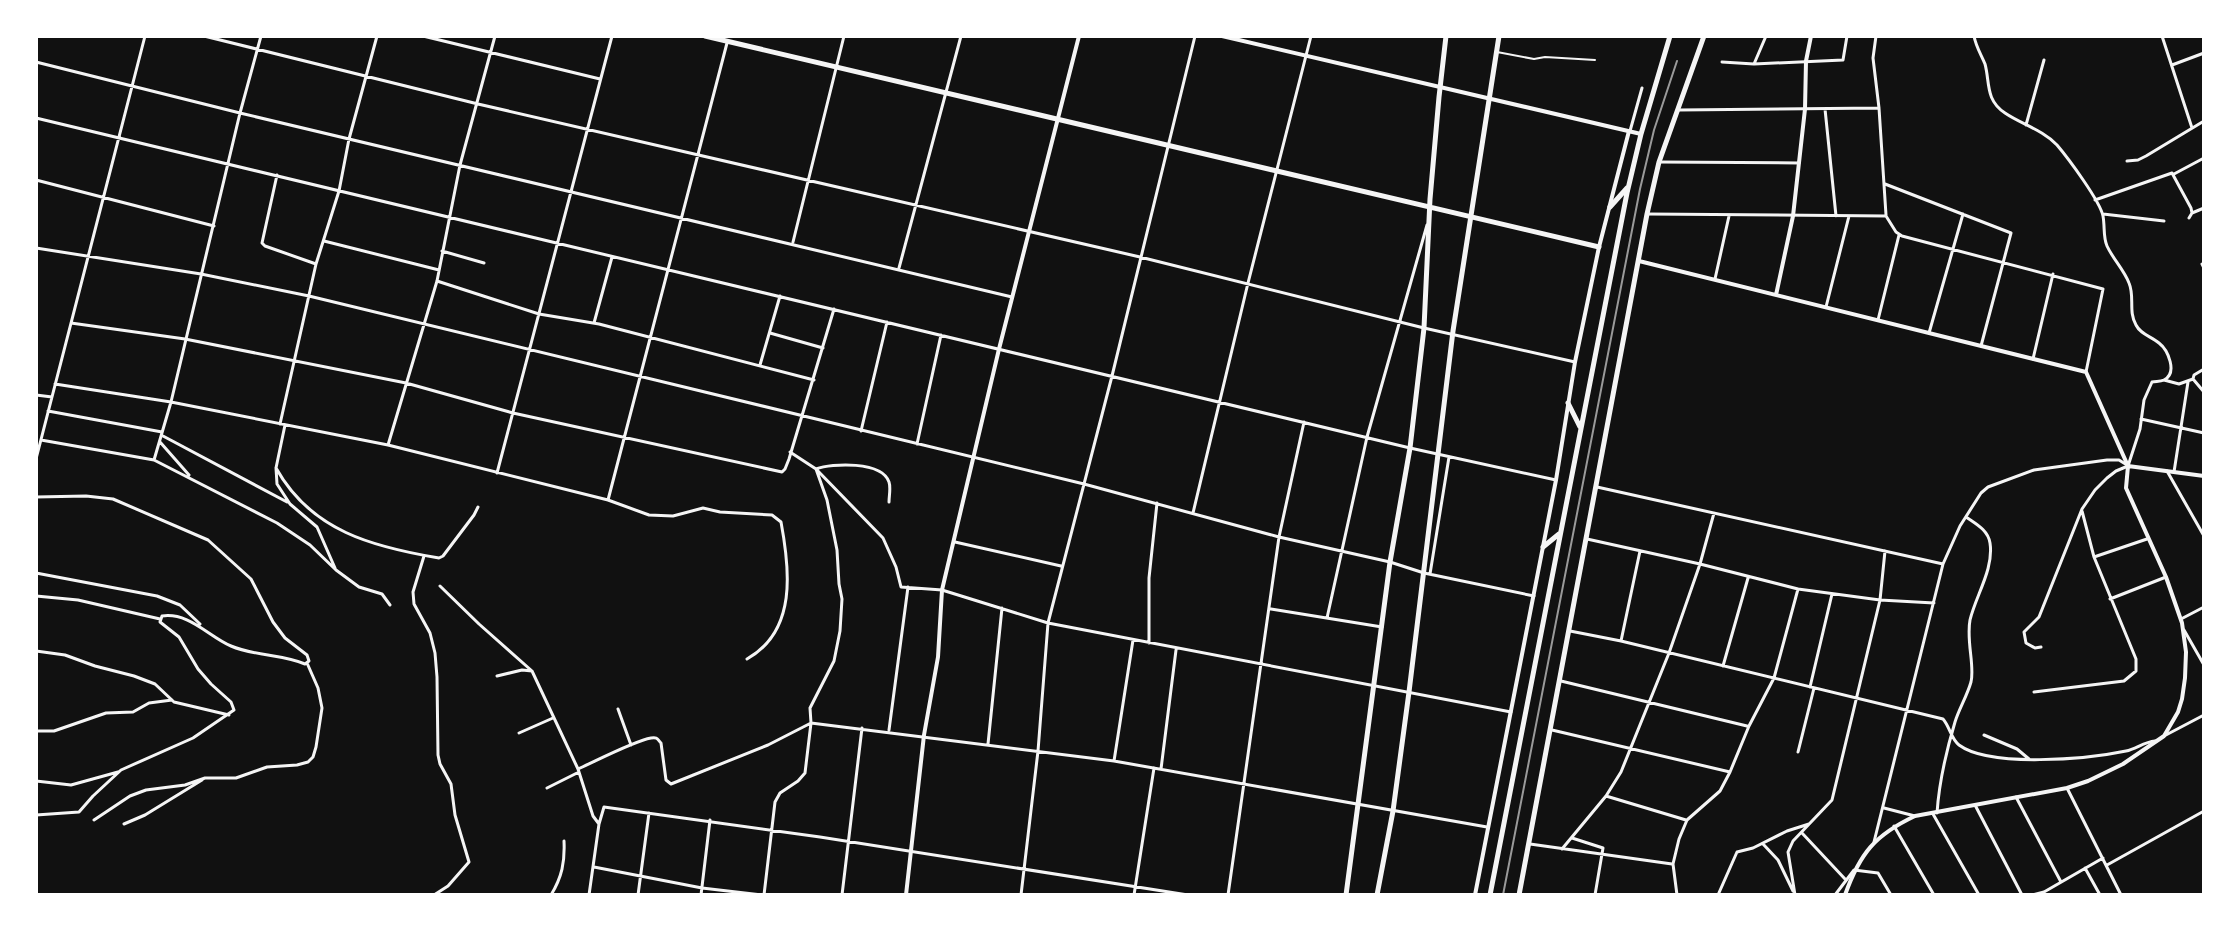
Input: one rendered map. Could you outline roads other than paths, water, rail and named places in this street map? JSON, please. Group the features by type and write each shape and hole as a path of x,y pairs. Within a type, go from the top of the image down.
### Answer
{"main road":[{"path":"705,36 1599,247"},
{"path":"1346,895 1390,562 1410,448 1424,328 1429,218 1446,36"},
{"path":"1377,895 1393,811 1427,573 1453,335 1499,36"},
{"path":"1490,895 1628,187 1670,36"},
{"path":"1519,895 1647,214 1659,162 1704,36"},
{"path":"1610,207 1628,187"},
{"path":"1568,403 1580,427"},
{"path":"1543,547 1559,533"}],"street":[{"path":"36,459 145,36"},
{"path":"204,36 478,104 809,179 1575,362"},
{"path":"154,460 261,36"},
{"path":"290,504 277,484 282,424 316,264 339,191 349,139 377,36"},
{"path":"423,36 600,79"},
{"path":"388,445 437,281 460,165 495,36"},
{"path":"497,473 612,36"},
{"path":"792,244 844,36"},
{"path":"899,269 961,36"},
{"path":"906,895 924,735 938,657 942,590 999,349 1079,36"},
{"path":"1021,895 1038,751 1048,623 1195,36"},
{"path":"1222,36 1641,134"},
{"path":"1193,513 1311,36"},
{"path":"1754,64 1766,36"},
{"path":"1775,295 1793,216 1805,109 1806,61 1811,36"},
{"path":"1722,62 1754,64 1843,60 1847,36"},
{"path":"1876,36 1873,58 1886,216 1899,235 2103,289 2086,372 2128,466"},
{"path":"1974,36 1977,51 1984,62 1988,89 2001,111 2048,137 2056,145 2084,181 2103,214 2107,246 2132,293 2133,319 2141,333 2165,349 2170,360 2170,374 2164,380"},
{"path":"2162,36 2192,128"},
{"path":"608,500 727,41"},
{"path":"2172,65 2204,53"},
{"path":"2026,125 2044,60"},
{"path":"36,62 1012,297"},
{"path":"1475,895 1556,480 1575,362 1599,247 1642,88"},
{"path":"1678,110 1879,108"},
{"path":"1825,109 1836,216"},
{"path":"36,118 1410,448 1556,480"},
{"path":"2127,161 2138,160 2204,121"},
{"path":"2095,200 2174,174 2204,158"},
{"path":"1659,162 1799,163"},
{"path":"2174,174 2191,216 2204,208"},
{"path":"277,175 262,243 316,264"},
{"path":"36,180 214,226"},
{"path":"1885,184 2011,233 1981,346"},
{"path":"1647,214 1886,216"},
{"path":"1929,333 1963,214"},
{"path":"2103,214 2164,221"},
{"path":"1715,280 1729,216"},
{"path":"1826,307 1849,216"},
{"path":"1327,618 1367,437 1429,218"},
{"path":"1878,320 1899,235"},
{"path":"324,241 439,270"},
{"path":"36,248 201,274 309,296 1084,484 1279,537 1534,596"},
{"path":"442,251 484,263"},
{"path":"594,323 612,257"},
{"path":"1639,261 2086,372"},
{"path":"2033,359 2053,274"},
{"path":"437,281 539,314 651,336 814,380"},
{"path":"760,365 780,296"},
{"path":"71,323 185,339 406,383 513,413 782,472 814,380 834,309"},
{"path":"861,431 887,322"},
{"path":"770,333 823,348"},
{"path":"917,444 941,335"},
{"path":"2164,736 2182,699 2184,630 2166,577 2126,488 2128,466 2144,400 2152,382 2188,382 2204,369"},
{"path":"2193,379 2204,392"},
{"path":"2174,472 2188,382"},
{"path":"55,384 171,402 388,445 608,500 649,515 673,516 703,508 772,515 781,522 784,534 787,585 784,612 778,631 747,659"},
{"path":"36,395 52,397"},
{"path":"48,411 162,434 290,504 317,527 336,570"},
{"path":"2141,419 2204,433"},
{"path":"1228,895 1279,537 1304,422"},
{"path":"41,440 154,460 277,523 310,545 359,587 382,594 390,605"},
{"path":"160,442 191,478"},
{"path":"790,452 816,469 883,538 901,587 942,590 1048,623 1511,712"},
{"path":"1427,573 1449,457"},
{"path":"1874,842 1943,564 1965,517 1981,493 1988,487 2034,470 2107,460 2119,460 2128,466 2204,476"},
{"path":"816,469 827,465 846,465 878,472 890,484 889,502"},
{"path":"2041,647 2035,648 2026,643 2024,632 2039,617 2082,509 2107,478 2128,466"},
{"path":"276,468 289,489 307,508 354,538 424,556 443,556 478,507"},
{"path":"594,867 702,888 763,895 777,797 805,773 810,708 834,661 840,631 842,599 833,525 816,469"},
{"path":"2167,471 2204,536"},
{"path":"1597,487 1943,564"},
{"path":"36,497 113,499 208,540 251,579 273,622 285,638 307,655 322,708 313,757 303,764 267,767 236,778 205,778 185,785 146,790 130,796 94,820"},
{"path":"1149,643 1149,578 1157,503"},
{"path":"2034,692 2124,681 2133,674 2137,665 2094,557 2082,509"},
{"path":"1562,849 1606,796 1621,772 1669,653 1714,513"},
{"path":"1965,517 1985,531 1991,547 1988,568 1970,620 1968,644 1972,679 1952,734 1935,814 1979,895"},
{"path":"2094,557 2148,538"},
{"path":"1587,539 1798,589 1880,600 1934,603"},
{"path":"955,542 1062,567"},
{"path":"1621,641 1640,551"},
{"path":"1795,895 1788,852 1793,841 1832,800 1880,600 1885,551"},
{"path":"424,556 413,592 414,604 430,633 435,653 438,755 451,784 455,815 469,862 448,886 434,895"},
{"path":"36,573 157,596 180,605 203,627 233,647 307,663"},
{"path":"2110,599 2166,577"},
{"path":"1723,666 1748,578"},
{"path":"440,586 532,671 578,770 593,816 599,824"},
{"path":"889,731 908,587"},
{"path":"1677,895 1673,864 1679,839 1687,820 1720,791 1730,772 1774,678 1798,589"},
{"path":"1798,752 1832,594"},
{"path":"36,596 78,600 160,619"},
{"path":"2181,619 2204,607"},
{"path":"988,744 1002,608"},
{"path":"1270,609 1382,627"},
{"path":"160,619 169,615 203,627"},
{"path":"36,781 71,785 121,770 193,738 234,710 231,702 198,669 179,637 163,626 160,619"},
{"path":"2184,630 2204,665"},
{"path":"1570,631 1943,719 1956,743 1991,757 2029,759 2126,751 2155,741"},
{"path":"1114,761 1133,640"},
{"path":"1161,769 1176,648"},
{"path":"36,651 65,655 134,676 155,684 172,700 229,715"},
{"path":"497,676 522,670 532,671"},
{"path":"1561,681 1749,726"},
{"path":"36,731 54,731 106,713 133,712 149,703 172,700"},
{"path":"618,709 631,745"},
{"path":"1835,895 1874,842 1894,826 1915,816 2067,788 2088,781 2123,764 2155,741 2204,715"},
{"path":"519,733 553,718"},
{"path":"547,788 578,770 651,738 661,743 666,780 671,784 768,745 811,723 1114,761 1487,827"},
{"path":"842,895 862,727"},
{"path":"1552,730 1730,772"},
{"path":"1984,735 2017,749 2029,759"},
{"path":"1134,895 1154,768"},
{"path":"36,815 79,812 121,770"},
{"path":"124,824 145,815 205,778"},
{"path":"2067,788 2121,895"},
{"path":"1606,796 1687,820"},
{"path":"2016,797 2061,882"},
{"path":"1975,805 2022,895"},
{"path":"589,895 604,807 771,829 1188,895"},
{"path":"1883,807 1915,816"},
{"path":"2107,865 2204,811"},
{"path":"638,895 649,813"},
{"path":"701,895 710,820"},
{"path":"1718,895 1737,852 1812,823"},
{"path":"1894,826 1934,895"},
{"path":"1802,833 1845,879"},
{"path":"1571,838 1603,848 1595,895"},
{"path":"551,895 561,878 565,860 564,841"},
{"path":"1530,844 1673,864"},
{"path":"1763,844 1778,860 1795,895"},
{"path":"2032,895 2044,894 2103,858"},
{"path":"2085,868 2100,895"},
{"path":"1845,895 1854,870"},
{"path":"1854,870 1878,873 1891,895"}],"lane":[{"path":"1496,52 1534,59 1595,60"}],"railway":[{"path":"1503,895 1640,189 1654,130 1677,61"}]}
